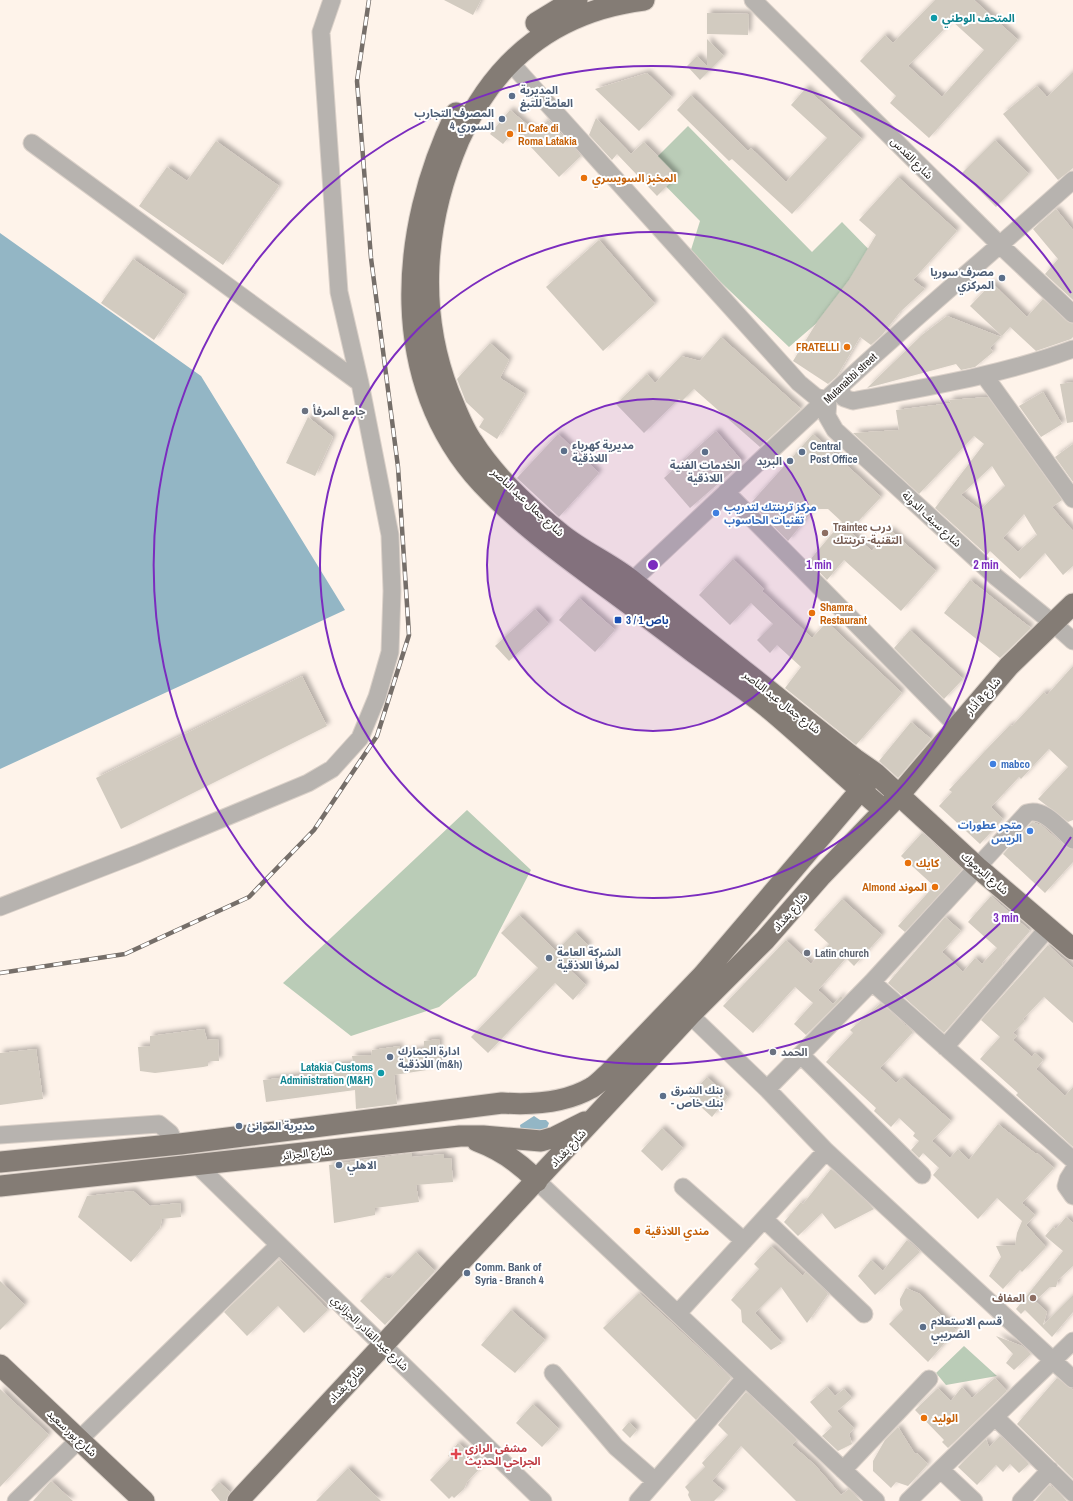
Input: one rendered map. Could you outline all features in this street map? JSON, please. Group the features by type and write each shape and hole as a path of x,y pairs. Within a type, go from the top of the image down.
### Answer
{"main road":[{"name":"شارع جمال عبد الناصر","path":"577,0 567,4 534,24 506,48 480,76 459,108 442,141 428,183 412,263 410,292 412,322 416,351 424,379 440,420 462,459 480,482 511,513 559,552 767,707 884,810"},
{"name":"شارع جمال عبد الناصر","path":"644,0 607,6 580,15 554,28 531,44 510,62 487,88 469,117 442,188 433,224 428,261 428,298 432,336 441,372 470,439 494,471 561,535 632,581 704,641 855,760 874,773 899,795"},
{"name":"شارع 8 أذار","path":"899,795 956,726 1010,666 1073,604"},
{"path":"0,1162 177,1144 502,1103 533,1104 578,1095 593,1088 704,975 861,791 874,773"},
{"name":"شارع بغداد","path":"238,1501 382,1345 538,1181 690,1015 765,940 820,877 899,795"},
{"name":"شارع اليرموك","path":"899,795 977,868 1073,949"},
{"name":"شارع الجزائر","path":"1,1182 196,1165 460,1136 483,1136 541,1141 555,1137 579,1126 605,1108"},
{"path":"460,1136 474,1140 502,1152 515,1160 538,1181"},
{"path":"177,1144 196,1165"},
{"name":"شارع بور سعيد","path":"0,1365 144,1501"}],"street":[{"path":"0,907 137,854 308,783 332,769 360,738 377,698 390,652 392,591 390,535 360,383 339,292 321,32 332,0"},
{"name":"شارع القدس","path":"753,0 1001,246 1073,314"},
{"path":"510,62 799,383 810,393 828,400"},
{"path":"32,143 360,383"},
{"name":"Mutanabbi street","path":"632,581 878,352 1001,246 1073,180"},
{"path":"840,388 844,398 853,401 984,375 1047,359 1073,349"},
{"path":"984,375 1073,499"},
{"name":"شارع سيف الدولة","path":"828,400 827,416 835,430 996,577 1054,624 1073,642"},
{"path":"726,492 956,726"},
{"path":"767,1089 872,982 1026,813 1033,811 1041,813 1073,840"},
{"path":"945,1047 1048,928"},
{"path":"872,982 1073,1160"},
{"path":"690,1015 767,1089 826,1151 1073,1379"},
{"path":"801,1055 922,1175"},
{"path":"0,1135 159,1124 170,1133 177,1144"},
{"path":"678,1313 826,1151"},
{"name":"شارع عبد القادر الجزائري","path":"196,1165 382,1345 536,1499"},
{"path":"1073,1171 1066,1186 1073,1196"},
{"path":"538,1181 876,1501"},
{"path":"683,1187 744,1241"},
{"path":"764,1219 864,1314"},
{"path":"16,1501 279,1245"},
{"path":"908,1501 1073,1341"},
{"path":"554,1373 616,1447 655,1481"},
{"path":"638,1501 745,1378"},
{"path":"843,1470 929,1379"},
{"path":"995,1417 1073,1493"},
{"path":"941,1470 974,1501"},
{"path":"1021,1501 1050,1470"}],"green space":[{"path":"688,126 812,252 842,222 884,265 789,347 690,253 700,221 647,167"},
{"path":"467,810 531,870 476,976 439,1007 351,1036 283,983"},
{"path":"964,1346 997,1376 946,1385 936,1373"}],"water":[{"path":"0,233 201,376 345,610 0,769"},
{"path":"534,1116 540,1120 546,1120 549,1123 546,1131 521,1131 520,1125"}],"building":[{"path":"444,0 481,0 473,15"},
{"path":"935,0 974,0 1018,40 929,138 890,103 896,96 860,61 885,35 893,43","holes":["952,21 984,50 942,97 908,66"]},
{"path":"707,13 749,14 748,35 707,34"},
{"path":"707,39 724,56 700,80 687,66 697,56 707,66"},
{"path":"1073,72 1073,168 1058,180 1003,114 1037,86 1047,97"},
{"path":"647,73 672,97 639,131 595,89"},
{"path":"806,88 862,139 792,214 732,159 729,161 677,110 691,95 748,151 751,148 786,182 827,138 791,105"},
{"path":"510,110 536,132 548,120 581,156 559,177 515,130 503,144 490,134"},
{"path":"596,118 631,154 644,142 677,176 657,196 617,154 612,160 589,135"},
{"path":"995,140 1029,174 996,207 962,173"},
{"path":"216,141 279,186 223,265 139,206 167,167 187,181"},
{"path":"898,177 957,231 913,280 925,289 900,312 882,335 871,345 860,337 837,376 828,384 793,361 817,322 849,280 876,235 859,220"},
{"path":"1056,209 1073,230 1073,300 1045,274 1058,259 1033,229"},
{"path":"599,240 655,304 603,351 546,287"},
{"path":"133,259 185,295 154,340 101,303"},
{"path":"992,283 1027,317 1043,299 1066,321 1073,324 1073,337 1036,351 1010,327 1002,336 970,306"},
{"path":"947,316 1001,337 990,348 993,352 975,367 961,370 956,364 867,388 922,335"},
{"path":"721,337 801,409 760,447 694,389 682,401 679,399 644,433 616,404 647,374 655,383 681,356 700,361"},
{"path":"490,343 509,360 500,378 525,394 497,439 479,427 484,419 466,402 457,379"},
{"path":"1073,382 1073,422 1067,423 1060,384"},
{"path":"1043,392 1062,424 1041,437 1019,406"},
{"path":"988,397 1062,500 1052,507 1073,531 1073,566 1063,575 1045,553 1020,579 990,551 987,555 935,508 984,444 974,436 919,494 853,433 899,430 896,410 951,403 949,400","holes":["992,466 1005,486 980,510 961,495","1024,514 1037,535 1018,552 1003,538"]},
{"path":"308,417 333,437 315,476 286,463"},
{"path":"716,431 743,462 690,508 664,478"},
{"path":"558,434 599,473 559,517 517,478"},
{"path":"813,434 881,497 849,531 872,551 890,530 936,571 901,611 844,560 827,580 809,561 842,522 828,509 814,509 788,541 751,503"},
{"path":"1073,444 1073,482 1055,457"},
{"path":"733,559 764,589 762,591 812,638 827,622 902,693 856,745 785,688 801,667 777,645 770,653 757,640 773,624 751,603 730,625 699,595"},
{"path":"970,580 1031,628 1000,658 944,613"},
{"path":"579,598 615,630 595,652 559,620"},
{"path":"535,609 549,624 509,661 495,646"},
{"path":"910,630 963,679 944,699 894,648"},
{"path":"1073,666 1073,820 1068,822 1038,799 1068,767 1049,749 1021,779 1019,777 991,807 1003,819 980,844 939,806 952,792 949,790 983,753 1010,725 1012,726 1044,692 1047,695"},
{"path":"302,676 327,726 121,829 96,778"},
{"path":"911,722 931,739 898,778 879,761"},
{"path":"1032,822 1041,825 1066,847 1073,850 1073,862 1045,893 1003,854"},
{"path":"922,833 962,870 905,932 898,926 934,886 901,856"},
{"path":"991,896 1030,931 944,1033 888,983 945,917 961,931 942,952 963,972 975,958 982,964 997,948 968,922"},
{"path":"842,899 882,935 854,966 846,958 818,990 833,1004 841,996 843,998 806,1035 794,1024 813,1003 795,987 753,1033 723,1006 786,940 811,964 829,944 814,930"},
{"path":"519,915 556,951 575,932 589,946 568,968 586,985 573,1000 555,983 488,1053 471,1037 538,968 501,933"},
{"path":"1048,945 1073,968 1073,1023 1044,997 1023,1019 1025,1021 1013,1033 1017,1036 1013,1040 1032,1057 1035,1053 1043,1060 1036,1069 1065,1096 1073,1087 1073,1147 1016,1095 1018,1093 980,1059 1000,1037 981,1020"},
{"path":"881,1003 913,1032 880,1068 896,1083 902,1077 951,1121 932,1141 950,1158 958,1149 969,1160 998,1124 1036,1154 1037,1153 1054,1168 1022,1203 1035,1215 1026,1225 1046,1247 1022,1272 1020,1270 1003,1289 989,1276 1001,1257 996,1246 1015,1245 1017,1233 1022,1221 997,1198 978,1219 933,1175 939,1168 923,1153 919,1158 911,1150 919,1141 913,1136 915,1133 899,1118 891,1127 874,1111 876,1108 826,1062 853,1033 850,1030"},
{"path":"204,1029 207,1040 218,1039 219,1061 208,1061 208,1066 203,1067 155,1073 140,1071 138,1047 150,1046 150,1036"},
{"name":"Latakia Customs Administration (M&H)","path":"439,1039 440,1068 394,1075 397,1104 356,1109 355,1090 266,1102 263,1080 312,1074 311,1068 353,1063 352,1056 371,1055 372,1050 400,1046 399,1053 424,1049 424,1041"},
{"path":"36,1049 43,1099 0,1105 0,1053"},
{"path":"707,1077 728,1097 712,1117 689,1096"},
{"path":"662,1128 683,1148 662,1171 641,1151"},
{"path":"412,1153 412,1157 444,1154 444,1158 451,1158 453,1182 416,1185 419,1202 375,1208 375,1215 334,1223 329,1165"},
{"path":"831,1169 874,1209 835,1229 822,1213 798,1236 784,1222 801,1202 803,1204"},
{"path":"133,1191 150,1206 180,1203 181,1217 162,1219 160,1228 131,1262 78,1217 87,1196"},
{"path":"1066,1217 1073,1223 1073,1266 1058,1280 1056,1287 1050,1287 1035,1301 1047,1312 1043,1325 1073,1295 1073,1312 1052,1337 1025,1310 1021,1314 1016,1309 1063,1251 1045,1236 1053,1227 1056,1229"},
{"path":"907,1240 920,1252 875,1295 858,1276 871,1260 883,1271"},
{"path":"771,1246 803,1276 806,1272 828,1294 807,1323 781,1287 755,1313 782,1343 771,1350 742,1322 741,1310 731,1300 759,1269 754,1264"},
{"path":"416,1252 435,1271 385,1325 360,1301 384,1277 389,1279"},
{"path":"279,1260 328,1310 304,1333 278,1306 247,1336 224,1312"},
{"path":"0,1281 25,1305 0,1330"},
{"name":"قسم الاستعلام الضريبي","path":"906,1288 920,1294 956,1330 928,1362 889,1324 903,1310 900,1305 900,1299"},
{"path":"639,1293 731,1378 696,1420 603,1328"},
{"path":"511,1310 545,1340 515,1373 481,1345"},
{"path":"996,1336 1022,1346 1031,1354 1014,1370 1006,1363 1013,1354"},
{"path":"995,1378 1007,1391 948,1448 942,1442 944,1440 915,1410 938,1388 951,1401 962,1387 972,1398"},
{"path":"1057,1378 1073,1390 1073,1479 1017,1424"},
{"path":"827,1387 835,1396 844,1389 852,1398 837,1411 854,1428 849,1434 852,1444 838,1451 822,1436 832,1427 810,1402"},
{"path":"0,1389 49,1435 0,1487"},
{"path":"746,1392 797,1440 792,1445 815,1465 841,1495 849,1489 861,1501 796,1501 741,1446 712,1481 724,1491 714,1501 691,1501 688,1495 689,1492 685,1487 705,1467 702,1463 728,1435 718,1425"},
{"path":"533,1404 559,1429 542,1447 516,1423"},
{"path":"629,1422 637,1430 630,1438 622,1430"},
{"path":"898,1427 915,1454 917,1453 928,1464 908,1486 896,1482 891,1488 873,1471 873,1461 885,1440"},
{"path":"1000,1436 1029,1464 1019,1473 1010,1464 1003,1472 996,1465 977,1485 958,1467 986,1439 989,1447"},
{"path":"458,1443 483,1465 467,1482 464,1489 454,1498 452,1496 449,1499 430,1480 451,1458 448,1456"},
{"path":"348,1468 381,1501 316,1501"},
{"path":"51,1481 73,1501 33,1501"},
{"path":"219,1482 230,1492 226,1501 220,1501 211,1490"},
{"path":"1049,1485 1055,1489 1067,1501 1035,1501"}],"railway":[{"path":"0,973 125,954 249,897 314,830 377,736 409,635 398,467 371,258 357,81 369,0"}],"place":[{"name":"المتحف الوطني","path":"934,18"},
{"name":"المديرية العامة للتبغ","path":"512,96"},
{"name":"المصرف التجارب السوري 4","path":"502,119"},
{"name":"IL Cafe di Roma Latakia","path":"510,134"},
{"name":"المخبز السويسري","path":"584,178"},
{"name":"مصرف سوريا المركزي","path":"1002,278"},
{"name":"FRATELLI","path":"847,347"},
{"name":"جامع المرفأ","path":"305,411"},
{"name":"مديرية كهرباء اللاذقية","path":"564,451"},
{"name":"الخدمات الفنية اللاذقية","path":"705,452"},
{"name":"Central Post Office","path":"802,452"},
{"name":"البريد","path":"790,461"},
{"name":"مركز ترينتك لتدريب تقنيات الحاسوب","path":"716,513"},
{"name":"Traintec درب التقنية- ترينتك","path":"825,533"},
{"name":"Shamra Restaurant","path":"812,613"},
{"name":"باص 1 / 3","path":"618,620"},
{"name":"mabco","path":"993,764"},
{"name":"متجر عطورات الريس","path":"1030,831"},
{"name":"كايك","path":"908,863"},
{"name":"Almond الموند","path":"935,887"},
{"name":"Latin church","path":"807,953"},
{"name":"الشركة العامة لمرفأ اللاذقية","path":"549,958"},
{"name":"الحمد","path":"773,1052"},
{"name":"ادارة الجمارك اللاذقية (m&h)","path":"390,1057"},
{"name":"Latakia Customs Administration (M&H)","path":"381,1073"},
{"name":"بنك الشرق - بنك خاص","path":"663,1096"},
{"name":"مديرية الموانئ","path":"239,1126"},
{"name":"الاهلي","path":"339,1165"},
{"name":"مندي اللاذقية","path":"637,1231"},
{"name":"Comm. Bank of Syria - Branch 4","path":"467,1273"},
{"name":"العفاف","path":"1033,1298"},
{"name":"قسم الاستعلام الضريبي","path":"923,1327"},
{"name":"الوليد","path":"924,1418"},
{"name":"مشفى الرازي الجراحي الحديث","path":"456,1454"}]}
